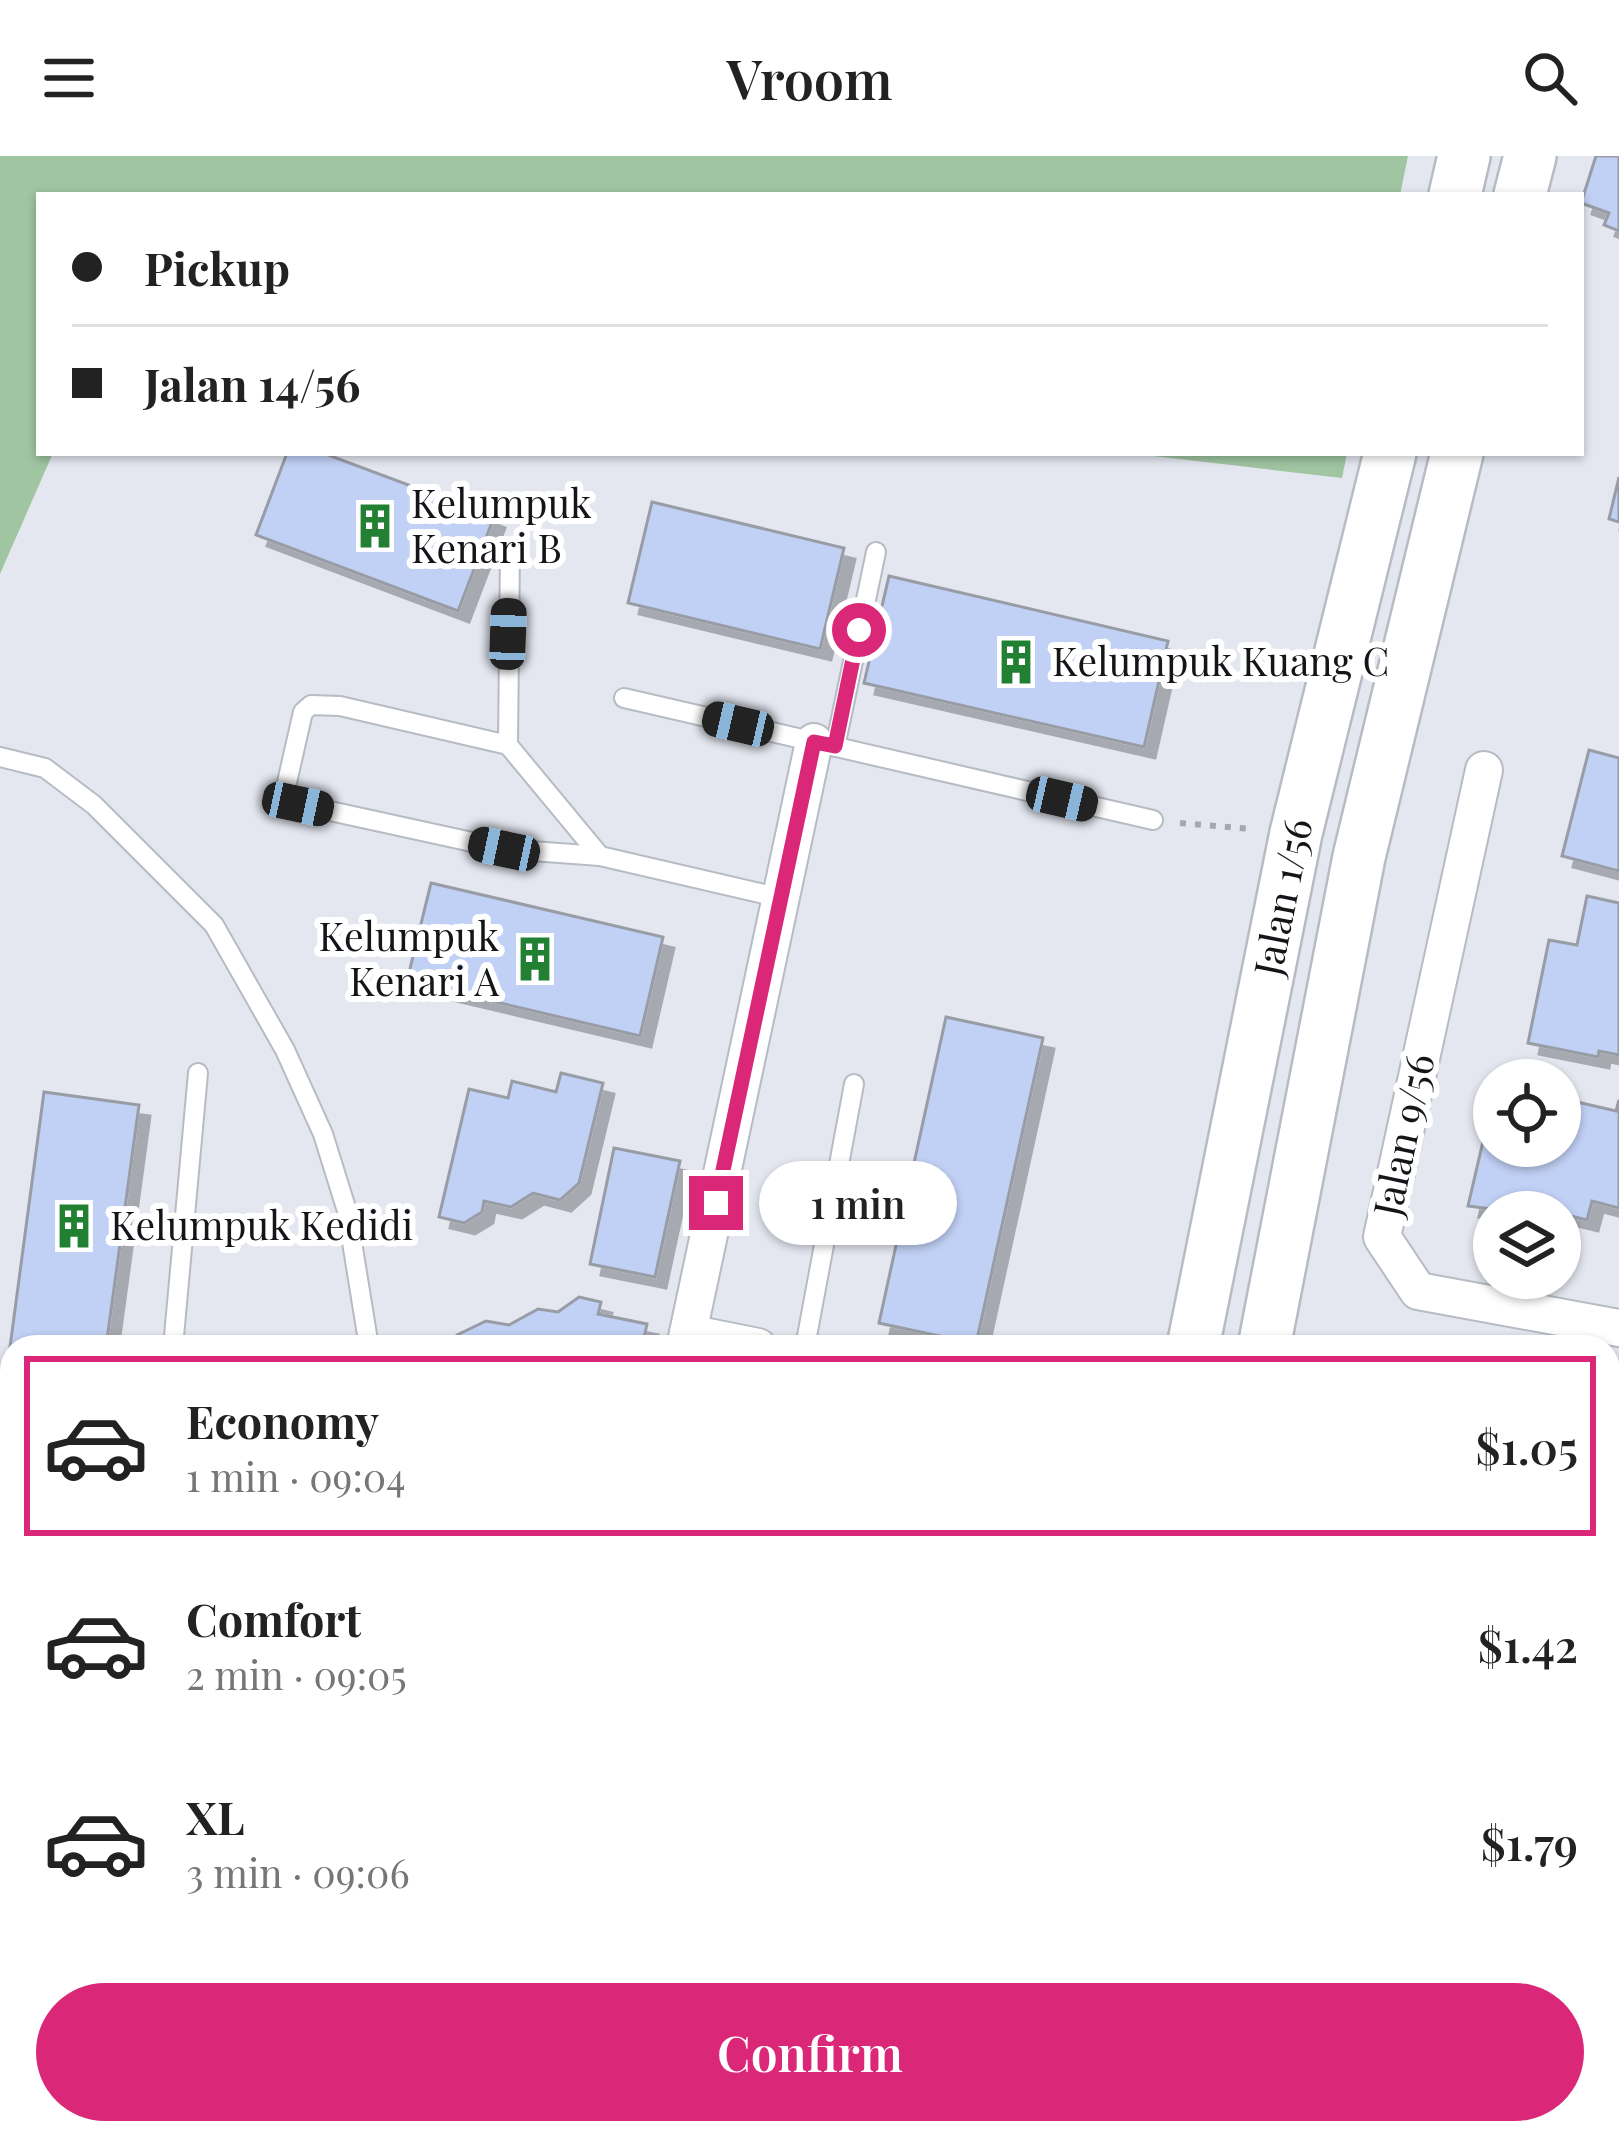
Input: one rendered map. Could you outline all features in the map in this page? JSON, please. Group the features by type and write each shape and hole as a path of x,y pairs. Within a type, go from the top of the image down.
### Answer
{"main road":[{"path":"1456,192 1465,156"},
{"path":"1521,192 1530,156"},
{"name":"Jalan 1/56","path":"1194,1335 1296,833 1389,456"},
{"name":"Jalan 1/56","path":"1266,1335 1359,857 1456,456"}],"street":[{"path":"687,1335 781,898 825,744"},
{"name":"Jalan 9/56","path":"1484,770 1382,1237 1418,1291 1619,1328"}],"lane":[{"path":"508,745 510,550"},
{"path":"825,744 876,552"},
{"path":"624,698 1153,820"},
{"path":"600,856 508,745 340,706 311,705 303,712 285,791 298,804 504,849 600,856 781,898"},
{"path":"0,757 45,768 94,805 214,925 285,1050 322,1134 347,1211 367,1335"},
{"path":"174,1335 198,1073"},
{"path":"807,1335 854,1084"}],"path":[{"path":"1153,820 1296,833"}],"green space":[{"path":"0,156 1408,156 1401,192 36,192 36,456 52,456 0,574"},
{"path":"1153,456 1346,456 1342,478"}],"building":[{"path":"1596,156 1619,156 1619,231 1604,225 1609,213 1584,204"},
{"name":"Kelumpuk Kenari B","path":"286,456 331,456 494,517 458,611 256,535"},
{"path":"1619,477 1619,522 1609,519"},
{"path":"652,502 844,548 820,649 628,603"},
{"name":"Kelumpuk Kuang C","path":"889,576 1168,641 1144,747 864,683"},
{"path":"1589,750 1619,758 1619,871 1562,856"},
{"name":"Kelumpuk Kenari A","path":"431,883 663,937 640,1036 407,981"},
{"path":"1587,896 1619,903 1619,1055 1599,1051 1598,1057 1528,1043 1549,940 1577,945"},
{"path":"946,1017 1043,1038 978,1335 934,1335 879,1323"},
{"path":"561,1073 603,1083 579,1183 560,1200 533,1193 511,1207 484,1201 482,1212 464,1223 439,1217 469,1089 508,1098 512,1081 556,1092"},
{"name":"Kelumpuk Kedidi","path":"44,1092 139,1105 108,1335 12,1335"},
{"path":"1619,1100 1619,1208 1592,1201 1587,1220 1581,1219 1581,1191 1473,1191 1473,1207 1468,1206 1477,1167 1581,1167 1581,1103 1616,1111"},
{"path":"614,1148 680,1161 655,1277 590,1264"},
{"path":"579,1297 601,1302 598,1314 647,1324 645,1335 457,1335 486,1321 509,1325 538,1309 558,1312"}],"place":[{"name":"Kelumpuk Kenari B","path":"375,526"},
{"name":"Kelumpuk Kuang C","path":"1016,662"},
{"name":"Kelumpuk Kenari A","path":"535,959"},
{"name":"Kelumpuk Kedidi","path":"74,1226"}],"route":[{"path":"716,1203 814,742 835,746 859,630"}]}
